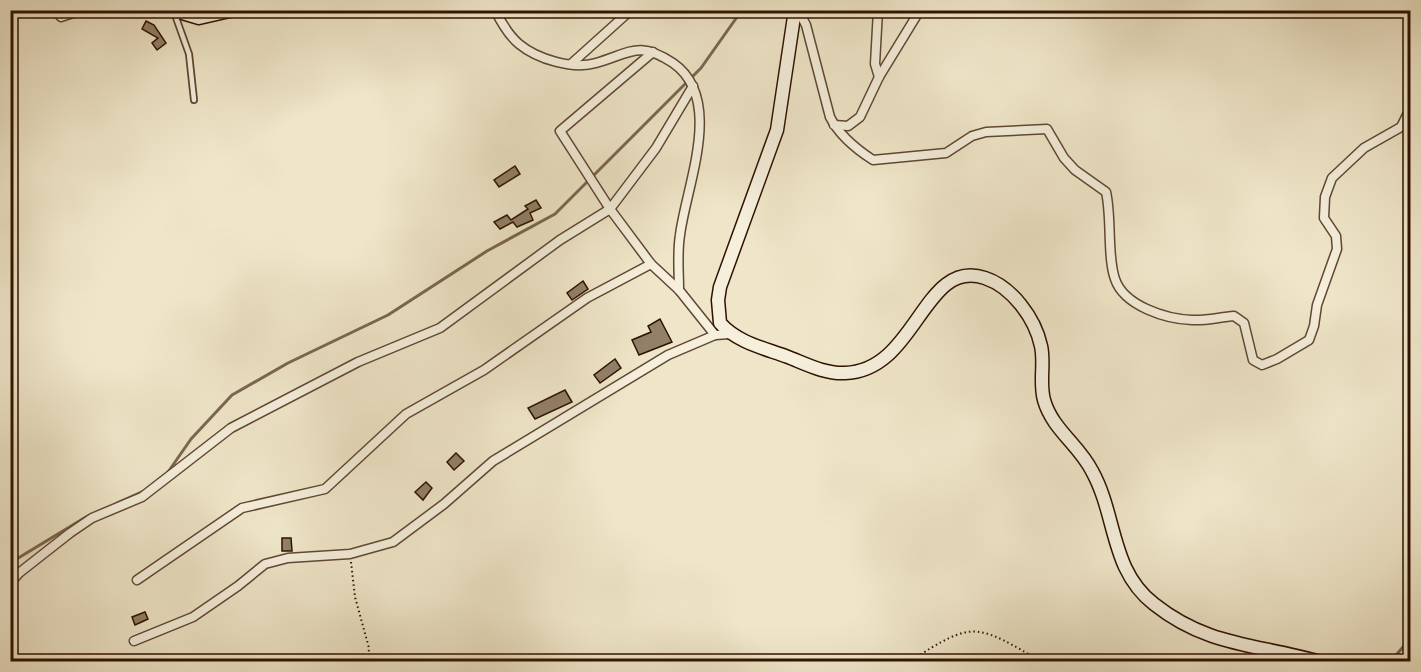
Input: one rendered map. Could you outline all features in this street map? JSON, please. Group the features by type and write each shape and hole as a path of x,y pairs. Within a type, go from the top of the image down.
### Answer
{"main road":[{"path":"173,11 199,18 234,10"},
{"path":"796,10 777,130 720,287 718,300 720,323 730,334 826,371 843,374 866,370 889,357 947,282 969,276 985,278 1016,299 1036,329 1042,347 1044,398 1051,418 1092,470 1121,561 1130,579 1142,593 1172,617 1231,644 1320,662"}],"street":[{"path":"55,10 61,17 82,10"},
{"path":"495,10 519,44 549,60 571,64 595,64 628,50 639,48 653,52 675,65 693,86 700,106 697,153 679,236 679,290"},
{"path":"571,64 631,10"},
{"path":"796,10 806,26 834,124 852,145 873,160 946,153 972,136 986,132 1047,129 1064,158 1075,170 1106,192 1111,213 1112,266 1121,291 1143,307 1167,316 1191,320 1234,316 1244,323 1253,360 1262,365 1277,359 1308,340 1314,326 1317,305 1337,249 1336,236 1324,218 1325,197 1332,178 1364,148 1401,128 1410,109"},
{"path":"878,10 875,64 879,77"},
{"path":"834,124 848,126 860,117 879,77 920,10"},
{"path":"653,52 560,131 610,209 651,264 679,290 715,335"},
{"path":"10,583 19,573 70,533 92,518 142,497 231,428 358,362 440,328 560,240 610,209 656,148 693,86"},
{"path":"137,580 242,508 325,489 406,414 484,370 587,298 651,264"},
{"path":"134,641 193,617 265,564 288,558 350,554 393,542 444,504 493,461 668,355 715,335 730,334"}],"lane":[{"path":"173,11 189,54 194,100"}],"path":[{"path":"350,554 355,597 369,648 368,662"},
{"path":"909,662 939,642 967,630 991,633 1043,662"}],"building":[{"path":"146,21 154,25 166,43 157,50 152,43 158,38 142,29"},
{"path":"515,166 520,174 499,187 494,180"},
{"path":"536,200 541,208 530,213 533,220 517,227 513,222 500,229 494,222 507,215 511,220 528,209 525,206"},
{"path":"583,281 588,289 572,300 567,293"},
{"path":"660,319 672,342 639,355 632,340 651,332 648,326"},
{"path":"615,359 621,368 600,383 594,375"},
{"path":"565,390 572,402 535,419 528,408"},
{"path":"456,453 464,461 454,470 447,462"},
{"path":"426,482 432,488 423,500 415,492"},
{"path":"282,538 291,538 292,551 282,551"},
{"path":"145,612 148,619 135,625 132,617"}],"waterway":[{"path":"166,475 191,439 232,395 288,363 388,315 487,251 555,214 701,68 742,10"},
{"path":"117,503 146,490"},
{"path":"10,563 86,517"},
{"path":"1390,662 1410,639"}]}
